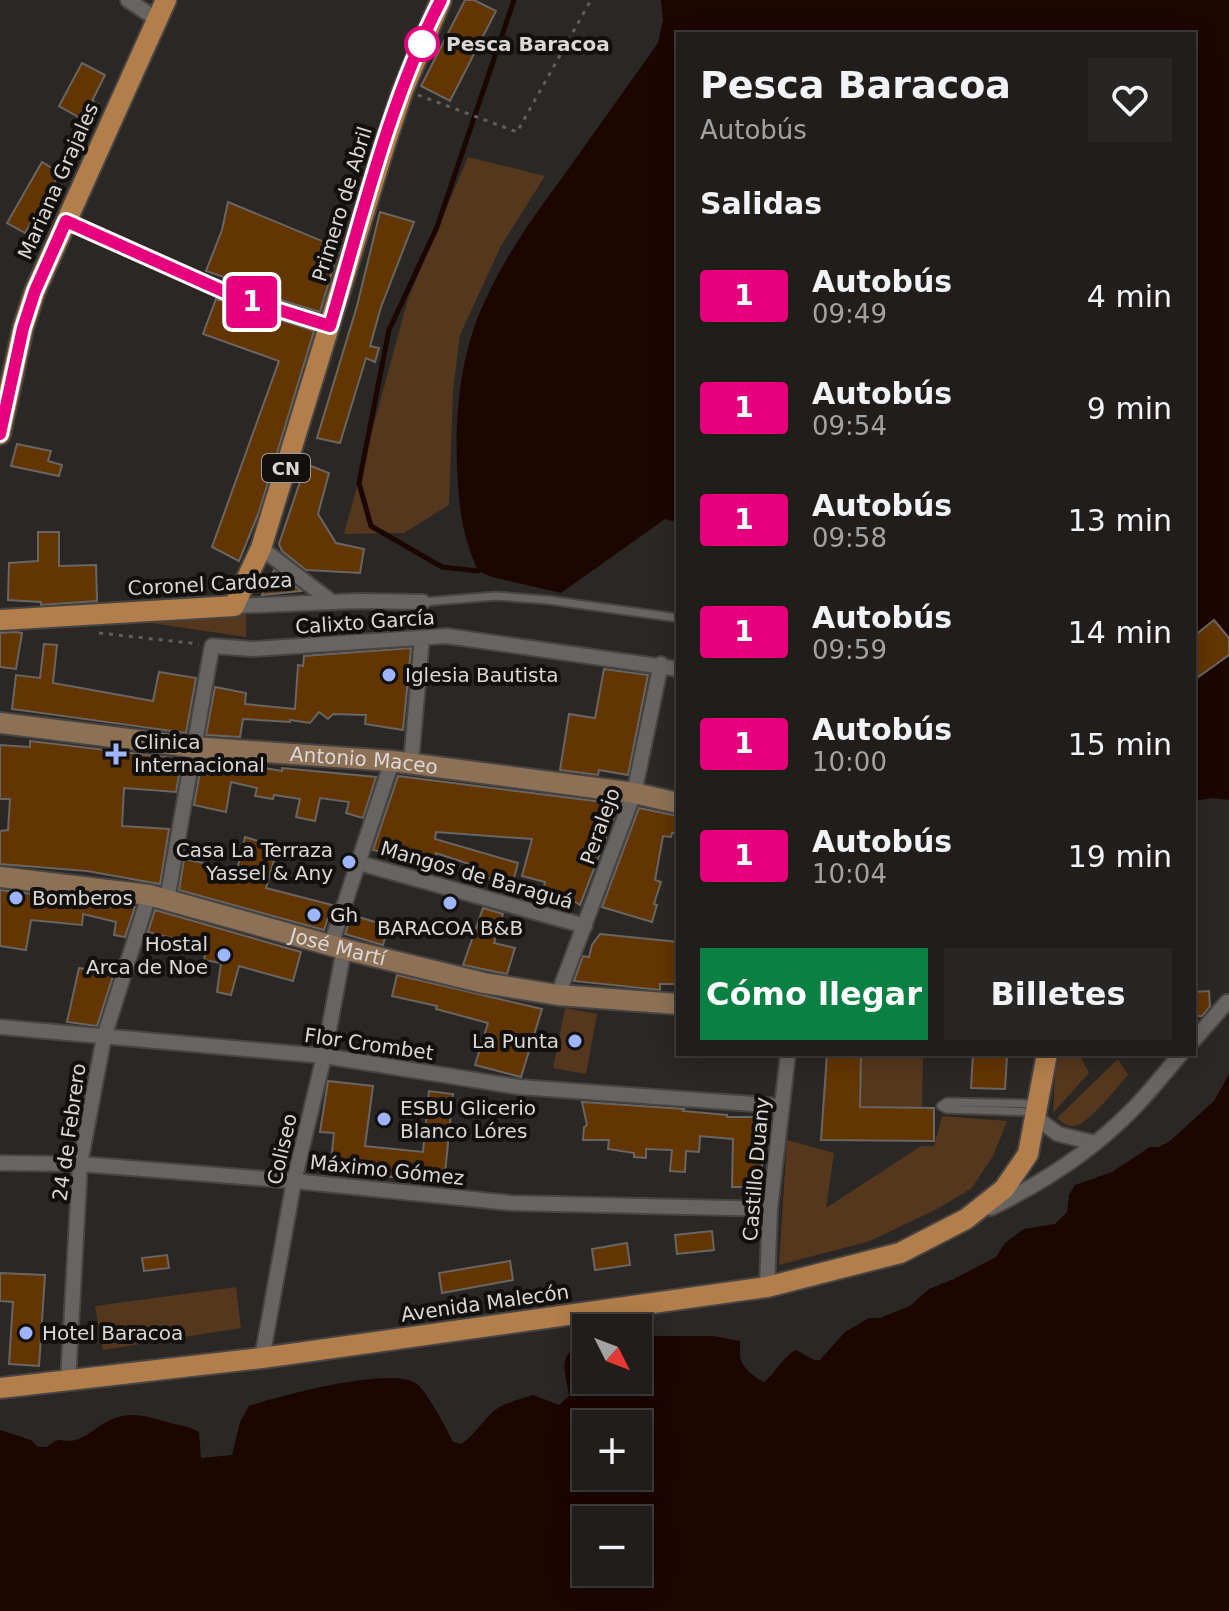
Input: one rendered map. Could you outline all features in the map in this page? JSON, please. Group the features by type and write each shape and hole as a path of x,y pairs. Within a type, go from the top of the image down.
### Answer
{"main road":[{"name":"Mariana Grajales","path":"0,434 23,328 35,291 166,0"},
{"name":"Primero de Abril","path":"234,606 261,548 403,90 441,0"},
{"name":"Coronel Cardoza","path":"0,620 234,606"},
{"name":"Antonio Maceo","path":"0,723 193,747 401,762 634,793 676,803"},
{"name":"José Martí","path":"0,877 158,898 484,983 558,995 676,1004"},
{"path":"1036,1111 1047,1056"},
{"name":"Avenida Malecón","path":"0,1388 262,1358 767,1287 900,1253 966,1219 1004,1189 1028,1154 1036,1111"}],"street":[{"path":"128,0 156,19"},
{"path":"66,221 234,296 330,326"},
{"path":"261,548 332,602"},
{"name":"Coronel Cardoza","path":"234,606 423,602"},
{"name":"Calixto García","path":"212,646 253,649 447,636 676,668"},
{"name":"Coliseo","path":"262,1358 294,1181 324,1056 338,947 359,863 401,762 422,638"},
{"name":"24 de Febrero","path":"68,1381 80,1164 104,1037 158,898 193,747 212,646"},
{"name":"Peralejo","path":"558,995 634,793 661,664"},
{"name":"Mangos de Baraguá","path":"359,863 585,926"},
{"path":"1196,1038 1227,1002"},
{"name":"Flor Crombet","path":"0,1027 324,1056 519,1087 780,1106"},
{"name":"Castillo Duany","path":"767,1287 770,1209 788,1056"},
{"name":"Avenida Malecón","path":"966,1219 1051,1176 1095,1143 1132,1110 1179,1056"},
{"path":"1036,1111 1058,1134 1095,1143"},
{"name":"Máximo Gómez","path":"0,1163 80,1164 511,1203 770,1209"}],"lane":[{"path":"423,602 496,596 560,601 676,618"},
{"path":"947,1102 1036,1111 947,1109 941,1106 947,1102"}],"path":[{"path":"403,90 517,132 591,0"},
{"path":"98,633 212,646"}],"shaded area":[{"path":"661,0 1229,0 1229,800 1196,801 1196,32 676,32 676,522 665,519 561,593 478,571 462,519 457,445 461,383 475,324 491,287 521,236 658,43 663,20"},
{"path":"468,157 545,176 501,246 460,335 453,391 449,505 404,533 344,534 408,299"},
{"path":"246,613 246,637 130,620"},
{"name":"La Punta","path":"565,1008 597,1014 586,1074 553,1068"},
{"path":"861,1056 923,1056 922,1108 860,1107"},
{"path":"1060,1056 1080,1056 1089,1073 1053,1113"},
{"path":"1118,1059 1128,1075 1094,1113 1074,1126 1057,1118"},
{"path":"1229,1074 1229,1611 0,1611 0,1430 31,1440 38,1447 47,1447 59,1440 80,1439 115,1418 136,1415 186,1426 199,1432 201,1458 232,1455 240,1422 249,1406 335,1384 385,1378 404,1379 417,1384 431,1402 453,1442 461,1444 495,1410 509,1403 533,1395 559,1405 569,1396 565,1363 572,1350 572,1394 652,1394 652,1336 713,1336 740,1341 743,1364 764,1382 796,1350 820,1360 845,1332 869,1318 880,1318 910,1306 929,1289 996,1257 1005,1243 1024,1229 1055,1224 1067,1212 1069,1195 1075,1185 1112,1172 1150,1147 1159,1147 1170,1141 1214,1101"},
{"path":"942,1116 1007,1121 993,1156 971,1189 870,1241 779,1265 787,1140 834,1153 826,1208 921,1146 934,1146"},
{"path":"236,1287 241,1328 103,1350 95,1306"}],"building":[{"path":"465,0 474,0 496,11 450,101 421,86"},
{"path":"82,63 105,75 92,101 98,104 87,122 59,106"},
{"path":"42,162 60,173 25,233 7,223"},
{"path":"228,202 339,248 320,312 238,287 223,280 224,277 206,271 222,230"},
{"path":"380,212 414,222 381,307 370,346 379,348 375,362 366,358 340,443 317,438 357,306"},
{"path":"216,299 314,331 259,512 239,561 212,547 279,361 203,334"},
{"path":"17,444 51,451 48,461 62,465 59,476 11,466"},
{"path":"306,464 329,473 318,514 336,543 364,549 360,573 306,570 282,551 279,544"},
{"path":"38,532 59,532 59,566 96,565 97,601 41,605 41,602 8,600 9,563 38,561"},
{"path":"274,570 300,590 301,591 262,595"},
{"path":"1214,620 1229,638 1229,655 1196,679 1196,634"},
{"path":"0,633 22,633 16,669 0,667"},
{"path":"44,644 57,645 53,683 153,701 159,672 196,678 186,733 12,709 16,675 40,678"},
{"path":"411,648 403,730 365,724 366,715 333,714 328,719 319,712 310,723 243,719 240,737 206,735 215,687 246,693 245,704 295,709 298,665 303,666 304,656"},
{"path":"604,669 648,675 628,775 599,770 598,775 560,770 569,714 595,718"},
{"path":"30,741 182,759 176,792 124,788 122,826 169,829 160,884 87,871 0,864 0,831 8,830 10,799 0,799 0,745 30,747"},
{"path":"202,761 282,771 282,768 376,777 363,818 346,813 349,802 320,798 315,821 296,817 300,799 255,796 257,788 231,782 226,812 194,805"},
{"path":"398,776 619,804 580,905 569,898 542,895 545,882 522,876 532,839 436,832 435,839 518,863 511,889 490,883 491,879 468,869 469,864 436,853 434,863 401,859 402,856 373,850"},
{"path":"639,808 676,816 676,833 672,833 671,837 663,836 655,880 661,882 652,922 602,907"},
{"path":"245,837 278,847 266,888 332,905 324,930 179,890 184,859 237,870"},
{"path":"0,890 135,907 125,937 114,935 116,922 83,914 82,925 31,920 26,950 0,946"},
{"path":"483,908 503,914 494,943 515,948 507,974 463,965"},
{"path":"155,910 301,952 293,981 239,966 231,995 217,992 221,963 204,960 206,950 172,943 172,938 148,932"},
{"path":"352,915 388,926 383,945 345,934"},
{"path":"600,934 676,942 676,984 660,984 660,990 574,981 583,956 589,957 592,945"},
{"path":"79,968 114,973 97,1026 67,1022"},
{"path":"397,975 542,1009 521,1077 475,1065 488,1023 436,1009 437,1006 392,996"},
{"path":"1209,991 1210,1006 1202,1016 1196,1016 1196,992"},
{"path":"827,1056 861,1056 860,1107 934,1108 934,1141 821,1140"},
{"path":"973,1056 1007,1056 1005,1089 971,1088"},
{"name":"ESBU Glicerio Blanco Lóres","path":"328,1081 373,1086 365,1146 423,1152 429,1091 453,1094 444,1183 330,1170 334,1133 320,1132"},
{"path":"582,1102 684,1109 727,1117 762,1117 762,1187 732,1187 733,1139 700,1136 699,1152 686,1151 685,1172 670,1171 672,1150 646,1149 646,1158 634,1157 634,1153 608,1149 609,1140 583,1140 587,1125"},
{"path":"712,1231 714,1250 677,1254 675,1235"},
{"path":"627,1243 630,1265 595,1270 592,1249"},
{"path":"167,1255 169,1268 144,1271 142,1258"},
{"path":"510,1261 513,1280 442,1293 439,1273"},
{"name":"Hotel Baracoa","path":"0,1273 45,1275 39,1366 9,1364 13,1302 0,1301"}],"waterway":[{"path":"478,571 442,567 371,526 359,483 389,330 437,227 514,0"}],"bus line":[{"name":"1","path":"0,434 23,328 35,291 66,221 234,296 330,326 403,90 441,0"}],"place":[{"name":"Pesca Baracoa","path":"422,44"},
{"name":"Iglesia Bautista","path":"389,675"},
{"name":"Clinica Internacional","path":"116,754"},
{"name":"Casa La Terraza Yassel & Any","path":"349,862"},
{"name":"Bomberos","path":"16,898"},
{"name":"BARACOA B&B","path":"450,903"},
{"name":"Gh","path":"314,915"},
{"name":"Hostal Arca de Noe","path":"224,955"},
{"name":"La Punta","path":"575,1041"},
{"name":"ESBU Glicerio Blanco Lóres","path":"384,1119"},
{"name":"Hotel Baracoa","path":"26,1333"}]}
